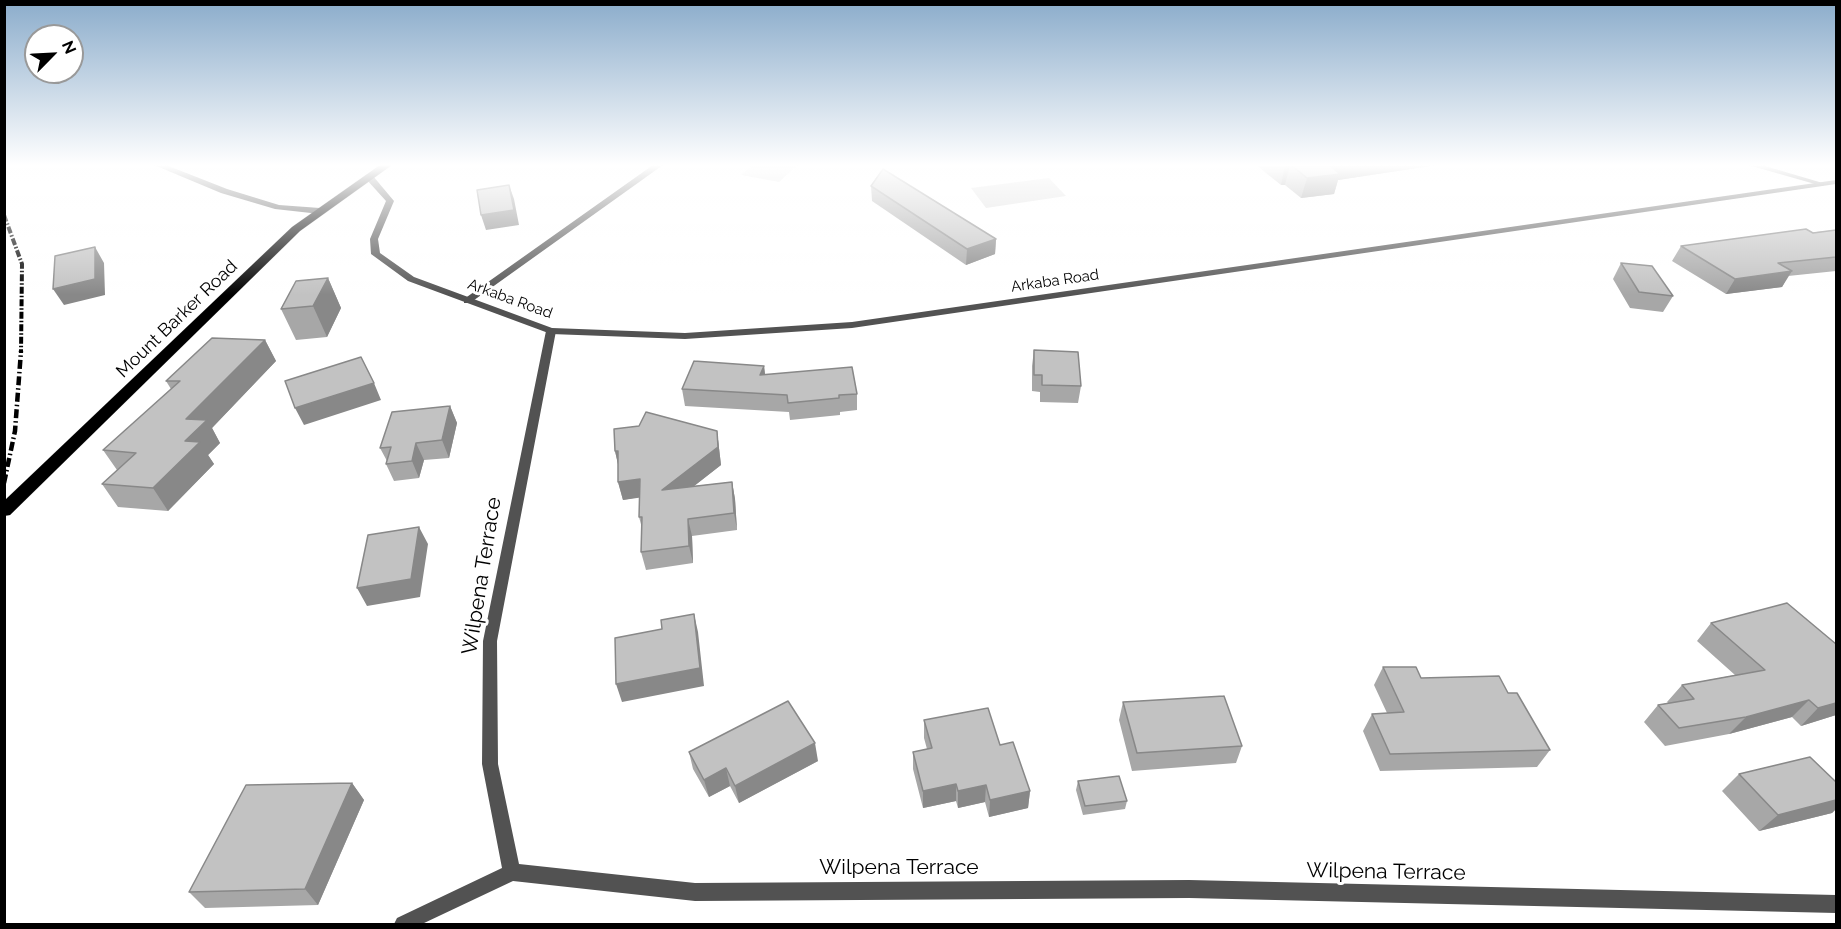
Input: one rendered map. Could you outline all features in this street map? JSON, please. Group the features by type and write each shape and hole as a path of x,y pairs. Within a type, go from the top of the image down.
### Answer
{"main road":[{"name":"Mount Barker Road","path":"4,512 296,229 324,208"}],"street":[{"path":"292,208 320,211"},
{"name":"Arkaba Road","path":"387,208 374,239 376,254 411,279 551,331 685,336 852,326 1656,208"},
{"path":"467,301 598,208"},
{"name":"Wilpena Terrace","path":"551,331 490,641 490,764 512,872 695,891 1189,890 1836,904"},
{"path":"403,924 512,872"}],"building":[{"path":"480,208 514,210 481,215"},
{"path":"905,208 947,208 996,239 967,249"},
{"path":"1806,229 1813,233 1836,230 1836,257 1778,263 1792,271 1735,279 1681,246"},
{"path":"95,247 95,279 53,289 55,256"},
{"path":"1621,263 1652,266 1673,296 1639,292"},
{"path":"328,278 313,306 281,309 296,281"},
{"path":"212,338 265,340 186,419 207,420 185,441 200,442 153,488 102,484 136,453 103,450 180,381 166,381"},
{"path":"1034,350 1078,352 1081,386 1042,385 1042,375 1034,375"},
{"path":"361,357 374,383 295,408 285,381"},
{"path":"694,361 764,366 760,375 852,367 857,394 788,403 787,395 682,389"},
{"path":"450,406 442,440 416,443 412,461 386,464 391,447 380,448 392,412"},
{"path":"646,412 717,431 718,447 662,490 732,482 734,513 688,519 689,546 641,552 640,479 618,482 618,451 615,451 614,429 639,426"},
{"path":"419,527 411,579 357,588 368,535"},
{"path":"1787,603 1836,644 1836,703 1818,708 1809,700 1746,717 1679,728 1658,705 1694,699 1682,685 1765,670 1711,623"},
{"path":"694,614 700,668 616,684 615,638 662,629 661,620"},
{"path":"1383,667 1416,667 1421,678 1499,676 1508,693 1517,693 1550,750 1390,754 1372,714 1404,712"},
{"path":"1224,696 1242,746 1137,753 1123,702"},
{"path":"788,701 815,743 735,786 726,768 704,780 689,752"},
{"path":"988,708 1000,745 1013,742 1030,791 990,800 986,785 958,791 956,784 923,791 913,752 932,748 924,720"},
{"path":"1810,757 1836,782 1836,800 1778,815 1739,774"},
{"path":"1119,776 1127,801 1085,806 1078,781"},
{"path":"352,783 305,889 189,892 246,785"}],"railway":[{"path":"4,215 22,264 21,353"},
{"path":"4,483 15,431 21,351"}]}
